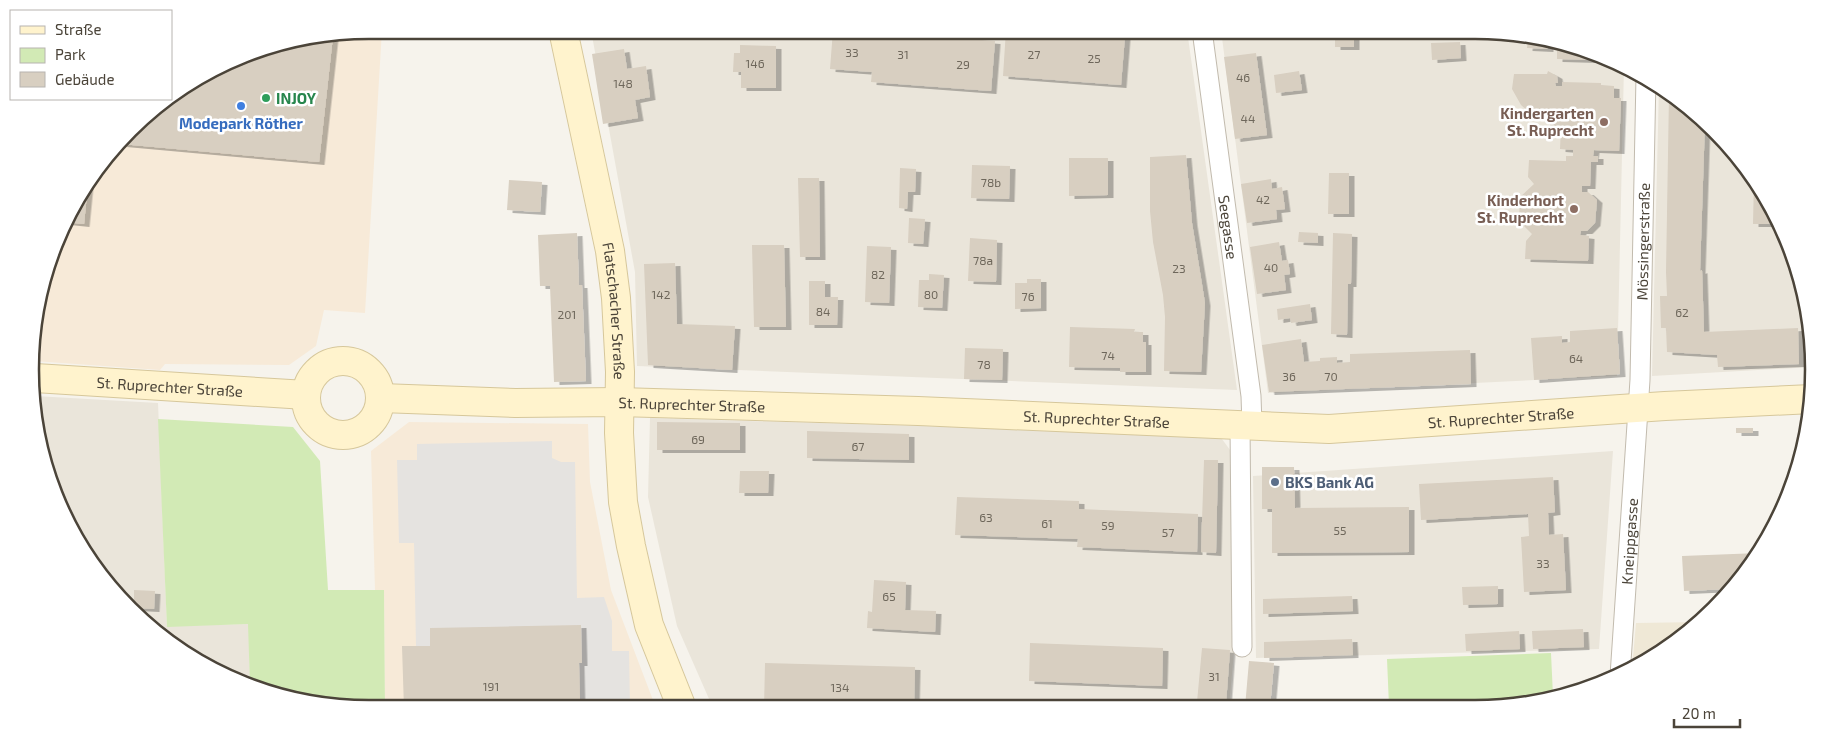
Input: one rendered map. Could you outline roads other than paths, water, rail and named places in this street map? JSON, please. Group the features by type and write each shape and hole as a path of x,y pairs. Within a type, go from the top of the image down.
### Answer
{"street":[{"name":"Flatschacher Straße","path":"565,39 610,251 616,298 620,372 619,434 623,502 630,546 649,625 679,700"},
{"name":"Seegasse","path":"1203,39 1250,386 1246,424 1242,647"},
{"name":"Mössingerstraße","path":"1638,408 1646,87"},
{"path":"345,360 359,363 371,372 378,384 381,398 378,413 369,426 355,434 344,436 326,432 314,422 307,410 306,395 310,381 318,369 330,362 345,360"},
{"name":"St. Ruprechter Straße","path":"39,378 306,395"},
{"name":"St. Ruprechter Straße","path":"381,398 516,403 619,402 1246,424 1329,429 1638,408 1804,399"},
{"name":"Kneippgasse","path":"1621,666 1638,408"}],"place":[{"name":"INJOY","path":"266,98"},
{"name":"Modepark Röther","path":"241,106"},
{"name":"Kindergarten St. Ruprecht","path":"1604,122"},
{"name":"Kinderhort St. Ruprecht","path":"1574,209"},
{"name":"BKS Bank AG","path":"1275,482"}]}
